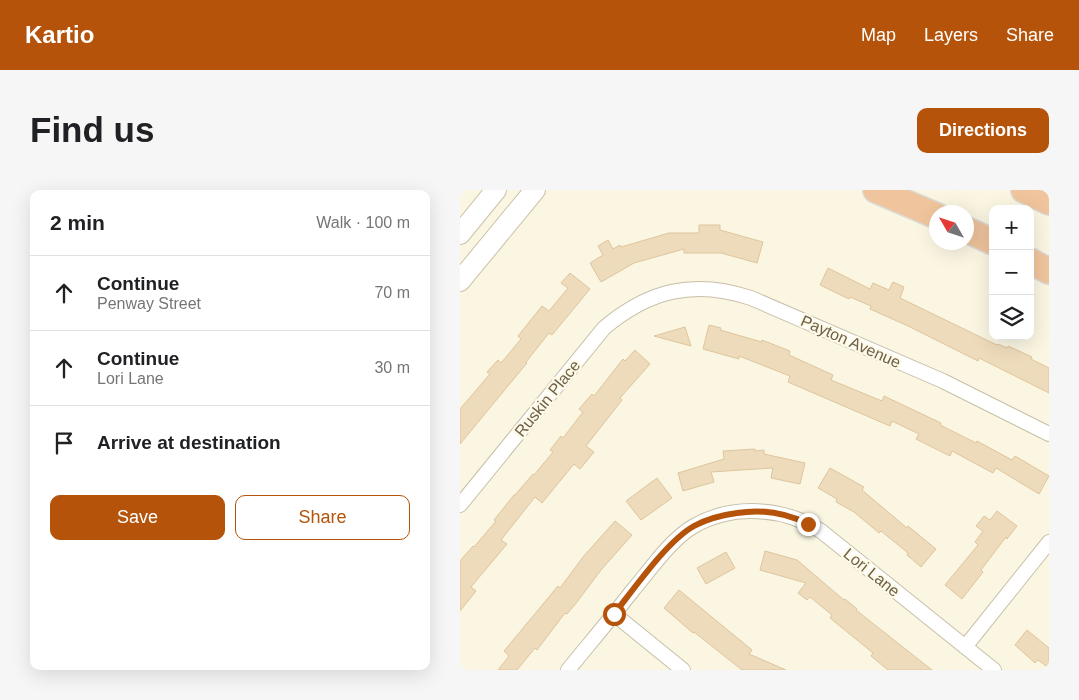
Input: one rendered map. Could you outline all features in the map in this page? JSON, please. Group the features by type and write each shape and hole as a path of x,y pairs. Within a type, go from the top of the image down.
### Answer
{"highway":[{"path":"876,190 929,213"},
{"path":"1024,190 1049,202"},
{"path":"974,234 989,240"},
{"path":"1034,263 1049,270"}],"main road":[{"path":"460,234 496,190"},
{"path":"460,281 535,190"}],"street":[{"name":"Payton Avenue","path":"643,301 657,295 686,289 715,289 737,293 943,381 1049,434"},
{"name":"Ruskin Place","path":"460,505 604,328 620,315 643,301"},
{"name":"Lori Lane","path":"568,670 663,553 692,527 733,513 758,511 780,514 801,520 815,527 994,670"},
{"path":"966,647 1049,542"},
{"path":"614,614 683,670"}],"building":[{"path":"699,225 720,225 720,230 763,242 757,263 721,253 684,253 684,249 634,263 601,282 590,263 603,255 598,246 608,240 613,249 620,245 621,247 669,233 699,233"},
{"path":"828,268 870,289 873,283 889,290 893,282 904,287 900,298 997,345 1007,348 1008,346 1032,357 1031,359 1049,368 1049,393 979,358 978,361 870,309 871,306 850,297 849,299 820,285"},
{"path":"570,273 590,289 552,335 549,333 527,363 460,444 460,409 490,374 487,372 498,360 501,363 521,339 518,336 542,306 549,311 568,288 561,283"},
{"path":"709,325 762,342 762,340 790,351 789,355 833,375 831,380 882,401 884,396 1012,460 1015,456 1049,476 1039,494 996,468 993,473 952,451 950,456 916,439 919,434 892,421 890,426 788,382 790,376 739,356 739,359 703,349"},
{"path":"685,327 691,346 654,336"},
{"path":"635,350 650,364 620,398 622,400 586,446 594,452 580,469 574,464 542,503 535,497 501,540 507,544 471,587 476,591 460,611 460,561 496,521 494,520 514,495 553,452 550,450 561,436 563,438 583,412 579,409 592,394 594,396 623,359 625,361"},
{"path":"755,449 755,451 764,450 764,454 805,463 800,484 771,478 773,468 711,472 714,482 683,491 678,473 724,459 723,451"},
{"path":"830,468 864,487 862,490 907,528 908,526 936,549 921,567 907,555 908,553 881,531 879,533 854,512 836,502 837,499 818,488"},
{"path":"657,478 672,498 641,520 626,501"},
{"path":"997,511 1017,526 1007,539 1006,537 981,570 983,572 962,599 945,585 978,545 975,542 983,531 976,526 984,516 990,520"},
{"path":"615,521 632,535 601,570 567,614 565,613 537,650 535,648 517,670 498,670 509,656 504,651 558,586 560,588 583,557"},
{"path":"765,551 797,560 932,670 888,670 871,656 873,653 830,618 832,615 810,597 807,600 798,593 806,583 760,570"},
{"path":"726,552 735,568 706,584 697,568"},
{"path":"679,590 752,650 749,654 786,670 742,670 693,633 664,608"},
{"path":"1027,630 1049,648 1049,668 1038,660 1035,663 1015,645"}],"route":[{"path":"614,614 663,553 692,527 717,516 744,512 780,514 808,524"}]}
